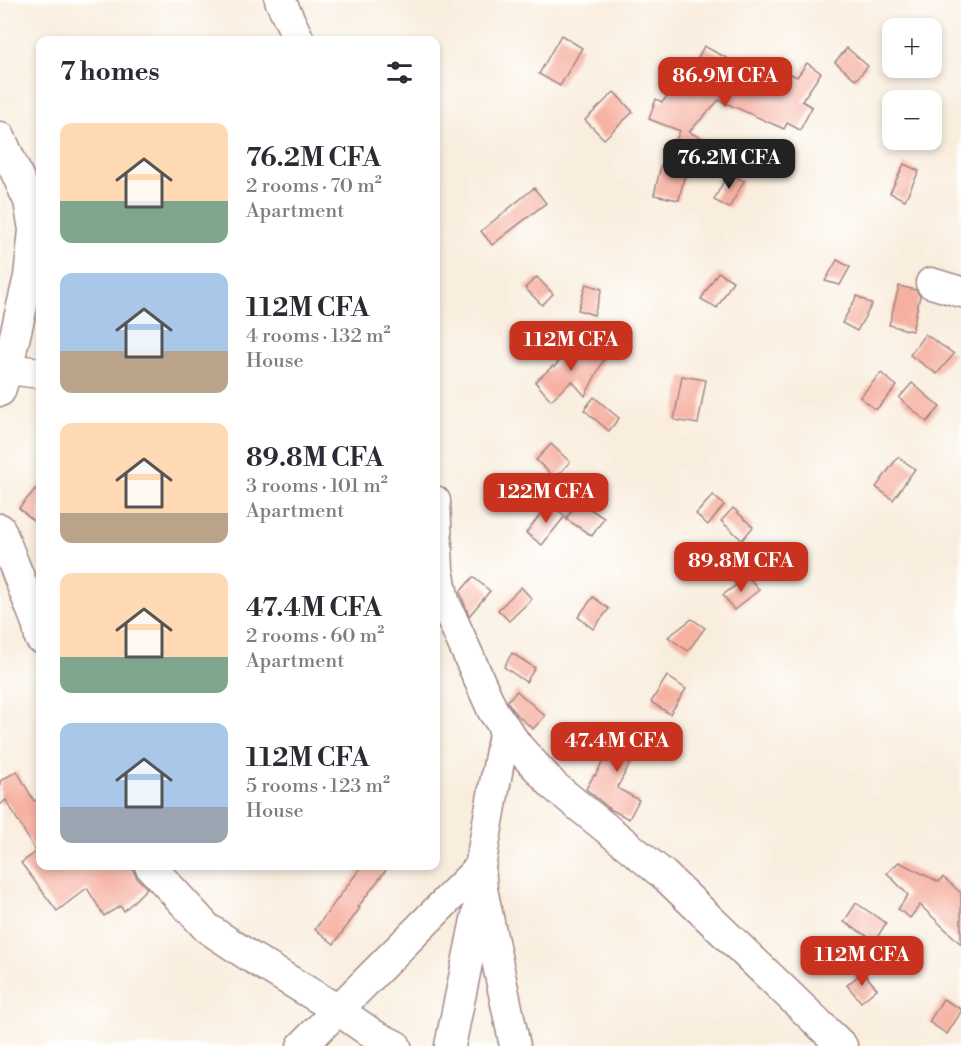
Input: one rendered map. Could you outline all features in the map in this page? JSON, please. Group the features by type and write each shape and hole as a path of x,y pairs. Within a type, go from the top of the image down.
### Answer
{"street":[{"path":"280,0 298,36"},
{"path":"0,137 29,201 34,230 29,277 2,376 36,373"},
{"path":"931,283 961,292"},
{"path":"0,529 36,620"},
{"path":"440,580 444,601 493,711 519,748 554,786 664,875 842,1046"},
{"path":"450,1046 481,878 505,728"},
{"path":"154,870 207,928 374,1035 396,1046"},
{"path":"302,1046 481,878"},
{"path":"481,878 515,1046"}],"building":[{"path":"561,35 582,48 560,86 539,74"},
{"path":"704,46 742,66 737,76 766,88 776,67 797,77 807,63 821,73 802,101 812,107 800,130 787,123 784,129 719,100 689,132 706,140 699,156 690,151 679,200 654,195 661,165 664,165 680,131 649,119 656,99 662,102 691,72"},
{"path":"847,48 868,66 856,80 835,62"},
{"path":"614,92 633,112 604,139 585,120"},
{"path":"904,164 919,171 905,200 890,193"},
{"path":"728,173 744,181 729,208 714,200"},
{"path":"534,188 546,203 492,245 481,231"},
{"path":"837,260 850,267 840,285 825,281"},
{"path":"718,272 733,281 717,308 701,299"},
{"path":"537,277 553,294 542,305 525,288"},
{"path":"586,284 602,289 594,315 578,310"},
{"path":"899,286 916,290 920,296 912,331 889,325"},
{"path":"857,296 872,304 857,331 842,323"},
{"path":"925,334 954,354 937,374 910,355"},
{"path":"576,344 604,359 585,396 572,381 551,400 535,382 554,367"},
{"path":"881,373 897,386 876,410 860,397"},
{"path":"682,376 706,380 698,424 674,420"},
{"path":"912,383 940,407 927,422 899,398"},
{"path":"594,397 619,418 609,431 584,410"},
{"path":"551,444 570,462 555,478 536,460"},
{"path":"898,457 915,469 893,500 876,487"},
{"path":"36,489 36,523 19,508"},
{"path":"713,495 724,505 708,525 696,514"},
{"path":"578,501 604,518 592,536 566,519"},
{"path":"549,503 565,516 542,545 526,533"},
{"path":"733,508 753,527 742,540 721,521"},
{"path":"748,576 759,590 734,610 723,595"},
{"path":"473,577 490,591 469,616 460,592"},
{"path":"521,587 532,599 509,621 498,610"},
{"path":"593,597 609,609 593,629 578,617"},
{"path":"692,619 705,628 688,651 668,637"},
{"path":"512,653 535,668 526,682 504,667"},
{"path":"667,676 686,689 670,714 651,702"},
{"path":"517,691 545,716 533,729 516,714 507,701"},
{"path":"622,725 644,737 617,788 639,800 629,819 610,809 586,789"},
{"path":"17,771 34,801 36,800 36,852 6,800 0,805 0,781"},
{"path":"36,852 36,870 133,870 147,888 124,911 120,906 104,916 87,888 57,911 21,863"},
{"path":"899,862 939,882 943,877 961,893 961,944 920,905 910,918 898,909 908,895 887,873"},
{"path":"359,870 386,870 334,944 315,929"},
{"path":"856,903 886,923 875,941 844,922"},
{"path":"863,972 877,989 861,1002 847,985"},
{"path":"943,999 961,1009 947,1034 929,1022"}]}
